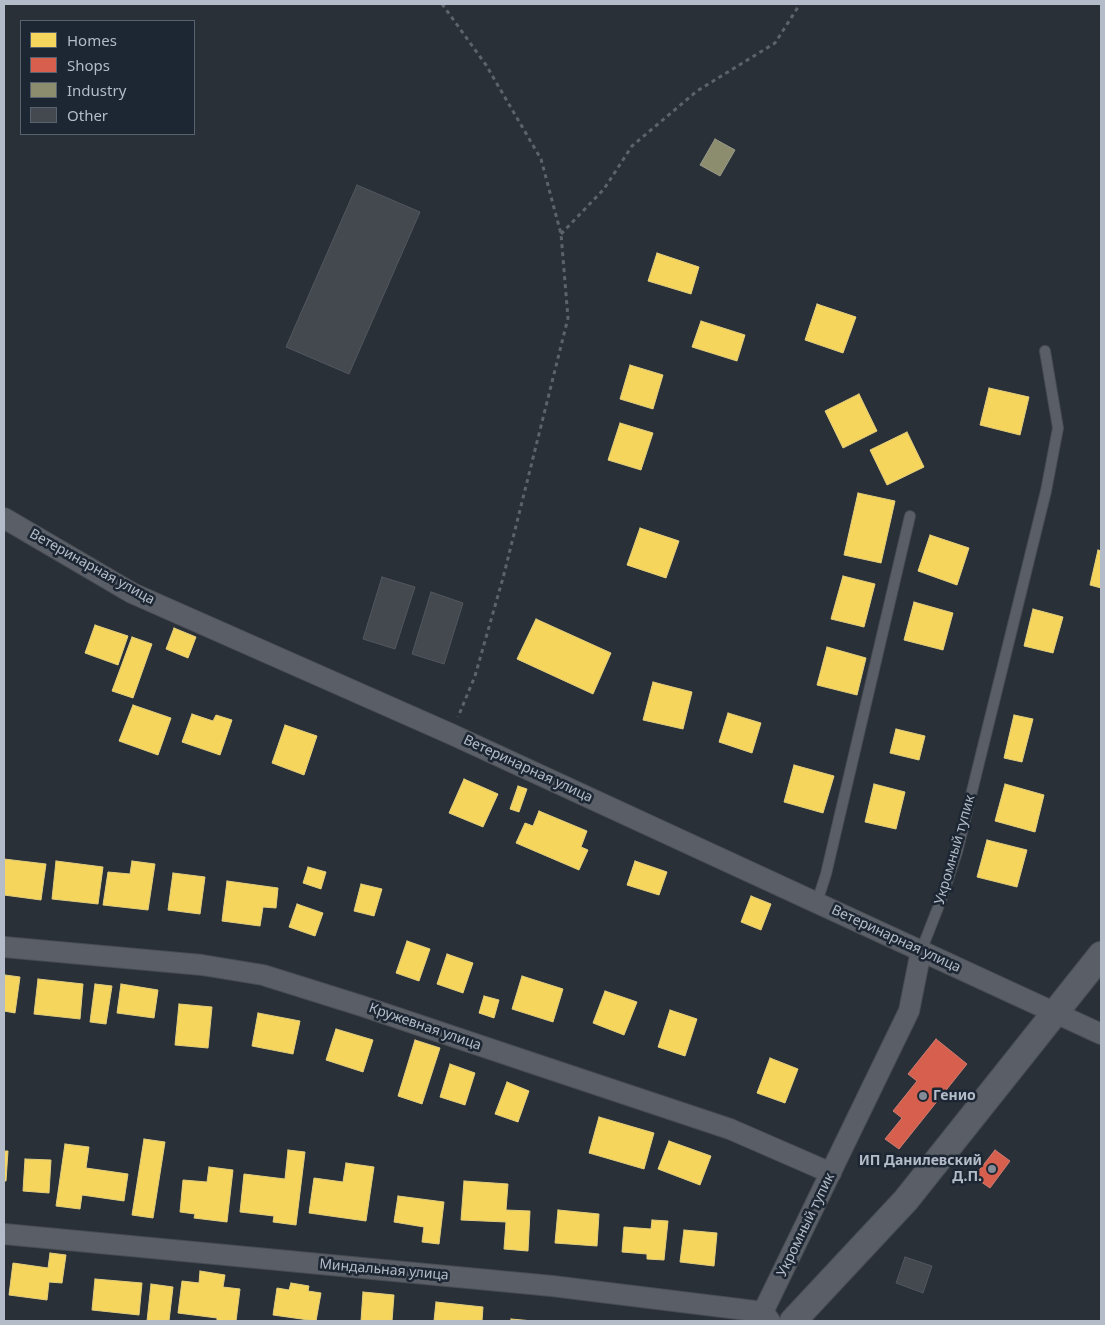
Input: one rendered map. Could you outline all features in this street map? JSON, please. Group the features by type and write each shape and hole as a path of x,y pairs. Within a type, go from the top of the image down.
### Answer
{"street":[{"name":"Ветеринарная улица","path":"4,518 132,593 451,734 1101,1034"},
{"name":"Кружевная улица","path":"4,947 202,965 263,975 730,1128 831,1173"},
{"name":"Укромный тупик","path":"767,1317 831,1173 909,1011 921,951"},
{"path":"793,1321 906,1200 1101,955"},
{"name":"Миндальная улица","path":"4,1234 552,1286 767,1317"}],"lane":[{"name":"Укромный тупик","path":"921,951 957,852 1046,491 1058,428 1045,350"},
{"path":"817,902 826,874 910,516"}],"path":[{"path":"442,4 486,66 541,159 561,234 568,318 504,578 475,676 451,734"},
{"path":"561,234 604,189 632,146 697,91 775,43 800,4"}],"building: Homes":[{"path":"657,253 699,267 691,294 648,281"},
{"path":"817,304 856,317 843,353 805,340"},
{"path":"701,321 745,335 737,361 692,347"},
{"path":"630,365 663,375 653,409 620,399"},
{"path":"989,388 1029,397 1020,435 980,425"},
{"path":"859,394 877,431 843,448 825,411"},
{"path":"620,423 653,433 641,470 608,460"},
{"path":"907,432 924,467 887,485 870,450"},
{"path":"858,493 895,501 881,563 844,555"},
{"path":"640,528 679,541 666,578 627,565"},
{"path":"930,535 969,548 957,585 918,571"},
{"path":"1098,550 1101,551 1101,588 1090,585"},
{"path":"843,576 875,584 864,627 831,619"},
{"path":"914,602 953,613 943,650 904,640"},
{"path":"1033,609 1063,617 1053,653 1024,646"},
{"path":"536,619 611,653 593,694 517,659"},
{"path":"95,625 128,636 118,665 85,653"},
{"path":"174,628 196,637 188,658 166,649"},
{"path":"132,637 152,644 133,698 112,691"},
{"path":"827,647 866,658 857,695 817,685"},
{"path":"653,682 692,692 683,729 643,720"},
{"path":"133,705 171,718 158,755 119,741"},
{"path":"728,713 761,723 752,753 719,742"},
{"path":"192,714 213,721 216,715 232,720 220,755 182,742"},
{"path":"1014,715 1033,719 1022,762 1004,758"},
{"path":"285,725 317,736 304,775 272,763"},
{"path":"896,729 925,736 919,760 890,753"},
{"path":"794,765 834,776 823,813 784,802"},
{"path":"464,779 498,794 483,827 449,813"},
{"path":"874,784 905,792 896,829 865,822"},
{"path":"1005,784 1044,795 1035,832 995,821"},
{"path":"518,786 527,789 519,812 510,809"},
{"path":"539,811 587,831 581,847 588,850 579,870 516,843 525,823 533,826"},
{"path":"987,840 1027,850 1017,887 977,877"},
{"path":"4,859 46,864 41,900 4,895"},
{"path":"56,861 103,867 98,904 52,899"},
{"path":"132,861 155,864 148,910 103,905 108,872 130,874"},
{"path":"635,861 667,872 659,895 627,885"},
{"path":"308,867 326,872 321,889 303,883"},
{"path":"173,873 205,877 200,914 168,910"},
{"path":"227,881 278,888 276,908 263,907 260,926 222,921"},
{"path":"361,884 382,889 374,916 354,911"},
{"path":"751,896 771,904 761,930 741,922"},
{"path":"297,904 323,913 315,936 289,927"},
{"path":"407,941 430,949 419,981 396,973"},
{"path":"447,954 473,963 463,993 437,984"},
{"path":"5,975 20,977 15,1013 4,1011"},
{"path":"522,976 563,989 553,1022 512,1009"},
{"path":"38,979 83,984 80,1019 34,1014"},
{"path":"95,984 112,986 106,1024 90,1022"},
{"path":"121,984 158,990 154,1018 117,1013"},
{"path":"605,991 637,1002 624,1035 593,1023"},
{"path":"484,996 499,1000 494,1018 479,1013"},
{"path":"179,1004 212,1007 208,1048 175,1045"},
{"path":"670,1010 697,1019 685,1056 658,1047"},
{"path":"258,1013 300,1021 293,1054 252,1046"},
{"path":"336,1029 373,1040 363,1072 326,1060"},
{"path":"415,1040 440,1048 422,1104 398,1096"},
{"path":"770,1058 798,1069 785,1103 757,1093"},
{"path":"450,1064 475,1073 465,1105 440,1097"},
{"path":"507,1082 529,1091 518,1122 495,1114"},
{"path":"599,1117 654,1133 644,1169 589,1153"},
{"path":"144,1139 165,1142 153,1218 132,1215"},
{"path":"669,1141 711,1156 700,1185 658,1169"},
{"path":"65,1144 89,1147 86,1168 128,1174 124,1201 82,1195 80,1209 56,1206"},
{"path":"288,1150 305,1152 296,1225 273,1222 274,1216 240,1212 244,1174 285,1179"},
{"path":"4,1151 8,1151 6,1181 4,1181"},
{"path":"25,1159 51,1160 49,1193 23,1191"},
{"path":"346,1163 374,1167 366,1221 309,1213 314,1178 343,1182"},
{"path":"209,1167 233,1170 227,1222 194,1218 195,1214 180,1212 183,1180 207,1182"},
{"path":"464,1181 508,1184 506,1210 530,1211 528,1251 504,1249 506,1222 461,1220"},
{"path":"398,1196 444,1202 439,1244 422,1242 424,1227 394,1222"},
{"path":"558,1210 599,1214 597,1246 555,1243"},
{"path":"652,1220 668,1221 664,1260 647,1259 647,1254 622,1252 624,1227 651,1229"},
{"path":"684,1230 717,1233 714,1266 680,1262"},
{"path":"50,1253 66,1255 62,1283 49,1282 47,1300 9,1295 13,1263 48,1268"},
{"path":"200,1271 225,1275 223,1287 240,1289 236,1321 217,1321 217,1318 178,1313 182,1281 199,1283"},
{"path":"95,1279 142,1283 139,1315 92,1310"},
{"path":"291,1283 309,1286 308,1291 321,1293 316,1321 273,1315 277,1288 289,1290"},
{"path":"151,1284 173,1287 169,1321 147,1321"},
{"path":"363,1292 394,1295 392,1321 361,1321"},
{"path":"436,1302 483,1307 482,1321 434,1321"},
{"path":"511,1319 533,1321 511,1321"}],"building: Shops":[{"name":"Генио","path":"936,1039 967,1064 899,1149 885,1139 902,1118 893,1111 917,1081 908,1074"},
{"name":"ИП Данилевский Д.П.","path":"995,1150 1010,1161 990,1188 974,1177"}],"building: Industry":[{"path":"715,139 735,150 720,176 700,165"}],"building: Other":[{"path":"357,185 420,212 349,374 286,347"},
{"path":"382,577 415,587 395,649 363,639"},
{"path":"431,592 463,603 444,664 412,654"},
{"path":"905,1257 932,1266 923,1293 896,1283"}],"place":[{"name":"Генио","path":"923,1096"},
{"name":"ИП Данилевский Д.П.","path":"992,1169"}]}
